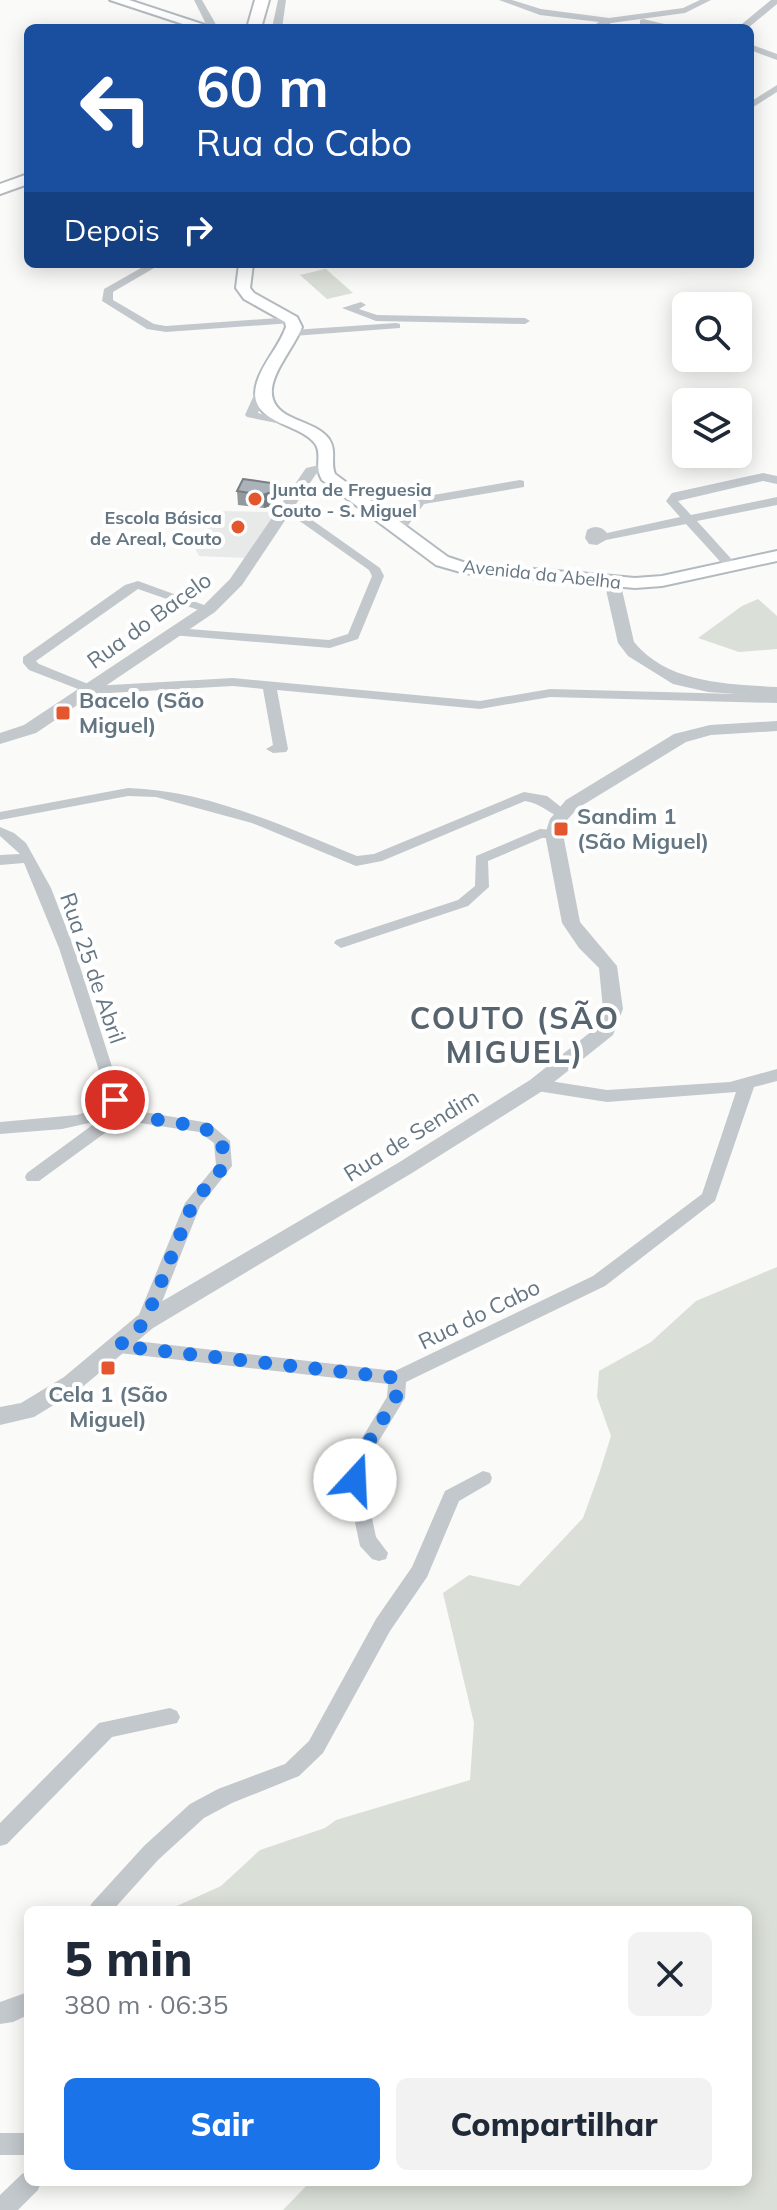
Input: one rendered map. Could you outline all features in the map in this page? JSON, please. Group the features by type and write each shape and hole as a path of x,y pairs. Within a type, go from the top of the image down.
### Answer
{"main road":[{"path":"116,0 197,24"},
{"path":"255,24 262,0"},
{"path":"0,189 24,180"},
{"path":"246,268 243,288 249,296 292,327 262,388 266,405 281,419 316,434 326,443 326,473"},
{"name":"Avenida da Abelha","path":"326,473 442,561 464,568 612,581 662,581 777,556"}],"street":[{"path":"198,0 208,24"},
{"path":"278,24 282,0"},
{"path":"503,0 540,12 609,21 685,10 707,0"},
{"path":"747,24 776,0"},
{"path":"630,19 652,24"},
{"path":"603,24 609,21"},
{"path":"754,48 777,57"},
{"path":"754,103 777,88"},
{"path":"149,268 108,291 107,301 151,327 387,329 412,321"},
{"path":"361,305 347,308 376,318 412,321 525,321"},
{"name":"Rua do Bacelo","path":"0,739 30,729 209,609 236,582 301,484 326,473"},
{"path":"731,566 672,501 676,496 763,477 777,480"},
{"path":"399,529 420,501 520,484"},
{"path":"603,537 777,501"},
{"path":"176,632 330,644 353,636 378,576 374,568 288,507"},
{"path":"612,581 626,643 634,653 679,680 708,687 777,692"},
{"path":"209,609 138,585 129,588 28,660 34,667 91,690 233,682 480,705 550,693 777,699"},
{"path":"269,685 272,716 281,749 273,749"},
{"path":"341,943 463,903 482,887 481,859 540,833 554,834 563,814 572,804 680,738 710,730 777,726"},
{"path":"0,816 128,792 156,793 257,820 356,861 377,858 524,796 542,799 563,814"},
{"name":"Rua 25 de Abril","path":"0,831 11,836 29,858 62,941 115,1100 120,1106"},
{"name":"Rua de Sendim","path":"0,1416 26,1411 72,1383 145,1322 405,1168 537,1085 606,1030 613,1009 608,966 571,923 554,834"},
{"path":"0,860 29,858"},
{"path":"537,1085 607,1096 730,1088 777,1075"},
{"name":"Rua do Cabo","path":"397,1378 599,1281 709,1197 747,1083"},
{"path":"0,1128 83,1121 120,1106"},
{"path":"33,1177 103,1126 120,1106"},
{"path":"120,1106 127,1115 203,1127 222,1141 224,1166 193,1203 145,1322"},
{"path":"119,1346 397,1378 396,1398 357,1461 355,1480 367,1540 379,1553"},
{"path":"103,1906 151,1853 197,1811 292,1770 316,1747 383,1625 420,1571 452,1496 483,1478"},
{"path":"0,1837 106,1729 170,1717"},
{"path":"0,2013 24,2005"},
{"path":"0,2144 24,2144"},
{"path":"1,2210 26,2186"}],"shaded area":[{"path":"326,269 353,293 327,299 300,275"},
{"name":"Escola Básica de Areal, Couto","path":"217,511 276,512 246,558 199,556 193,544 202,541"},
{"path":"758,599 777,616 777,649 739,652 698,638 742,606"},
{"path":"777,1267 777,2210 283,2210 306,2186 752,2186 752,1906 177,1906 221,1886 260,1850 325,1828 336,1820 470,1780 474,1723 443,1593 469,1575 519,1586 583,1518 611,1436 597,1397 599,1371 651,1342 696,1301"}],"building":[{"path":"243,479 278,484 277,490 263,495 237,491"}],"place":[{"name":"Junta de Freguesia Couto - S. Miguel","path":"255,499"},
{"name":"Escola Básica de Areal, Couto","path":"238,527"},
{"name":"Bacelo (São Miguel)","path":"63,713"},
{"name":"Sandim 1 (São Miguel)","path":"561,829"},
{"name":"Cela 1 (São Miguel)","path":"108,1368"}],"district":[{"name":"COUTO (SÃO MIGUEL)","path":"515,1035"}],"route":[{"path":"115,1100 127,1115 203,1127 222,1141 224,1166 193,1203 145,1322 119,1346 397,1378 396,1398 357,1461 355,1480"}]}
